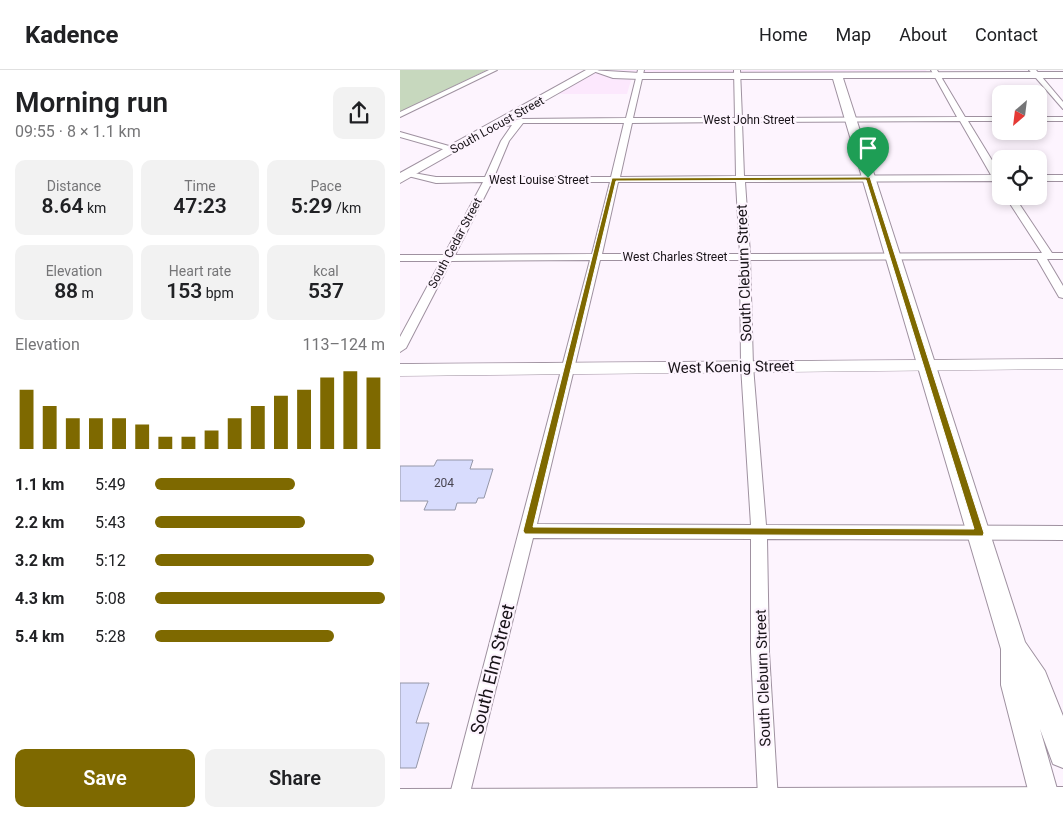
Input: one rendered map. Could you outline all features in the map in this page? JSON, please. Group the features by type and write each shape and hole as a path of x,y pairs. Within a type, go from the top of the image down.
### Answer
{"highway":[{"path":"400,807 456,812 768,812 1053,809"}],"main road":[{"name":"South Locust Street","path":"403,175 581,70"},
{"name":"South Locust Street","path":"448,148 497,125 520,117 594,70"},
{"path":"594,70 621,75 640,73 935,72 1034,72 1063,75"},
{"path":"608,70 621,75"},
{"path":"836,73 892,257 980,533 1014,649 1014,685 1053,809"},
{"path":"1014,649 1036,680 1063,754"}],"street":[{"path":"400,115 494,70"},
{"path":"935,72 992,169"},
{"path":"1034,72 1063,107"},
{"path":"569,369 640,73"},
{"name":"South Cleburn Street","path":"737,73 747,366 759,532 760,652 768,812"},
{"name":"West John Street","path":"520,117 629,121 992,119"},
{"name":"South Cedar Street","path":"400,348 488,180 502,148 520,117"},
{"path":"1048,119 1063,119"},
{"path":"400,134 448,148"},
{"name":"West Louise Street","path":"403,175 436,180 868,178 992,181"},
{"path":"1047,178 1063,178"},
{"path":"1014,205 1045,256 1063,295"},
{"name":"West Charles Street","path":"400,258 1063,256"},
{"name":"West Koenig Street","path":"400,370 1063,364"},
{"name":"South Elm Street","path":"456,812 569,369"},
{"path":"528,531 1063,532"}],"shaded area":[{"path":"586,70 926,70 927,72 633,73 627,94 544,94"}],"green space":[{"path":"400,70 487,70 400,112"}],"building":[{"path":"437,460 473,460 470,469 493,469 484,498 478,498 476,503 457,503 455,510 424,510 428,501 400,501 400,466 434,466"},
{"path":"400,683 429,683 416,723 429,723 416,768 400,768"}],"route":[{"path":"868,178 980,533 528,531 614,180 868,178"}]}
